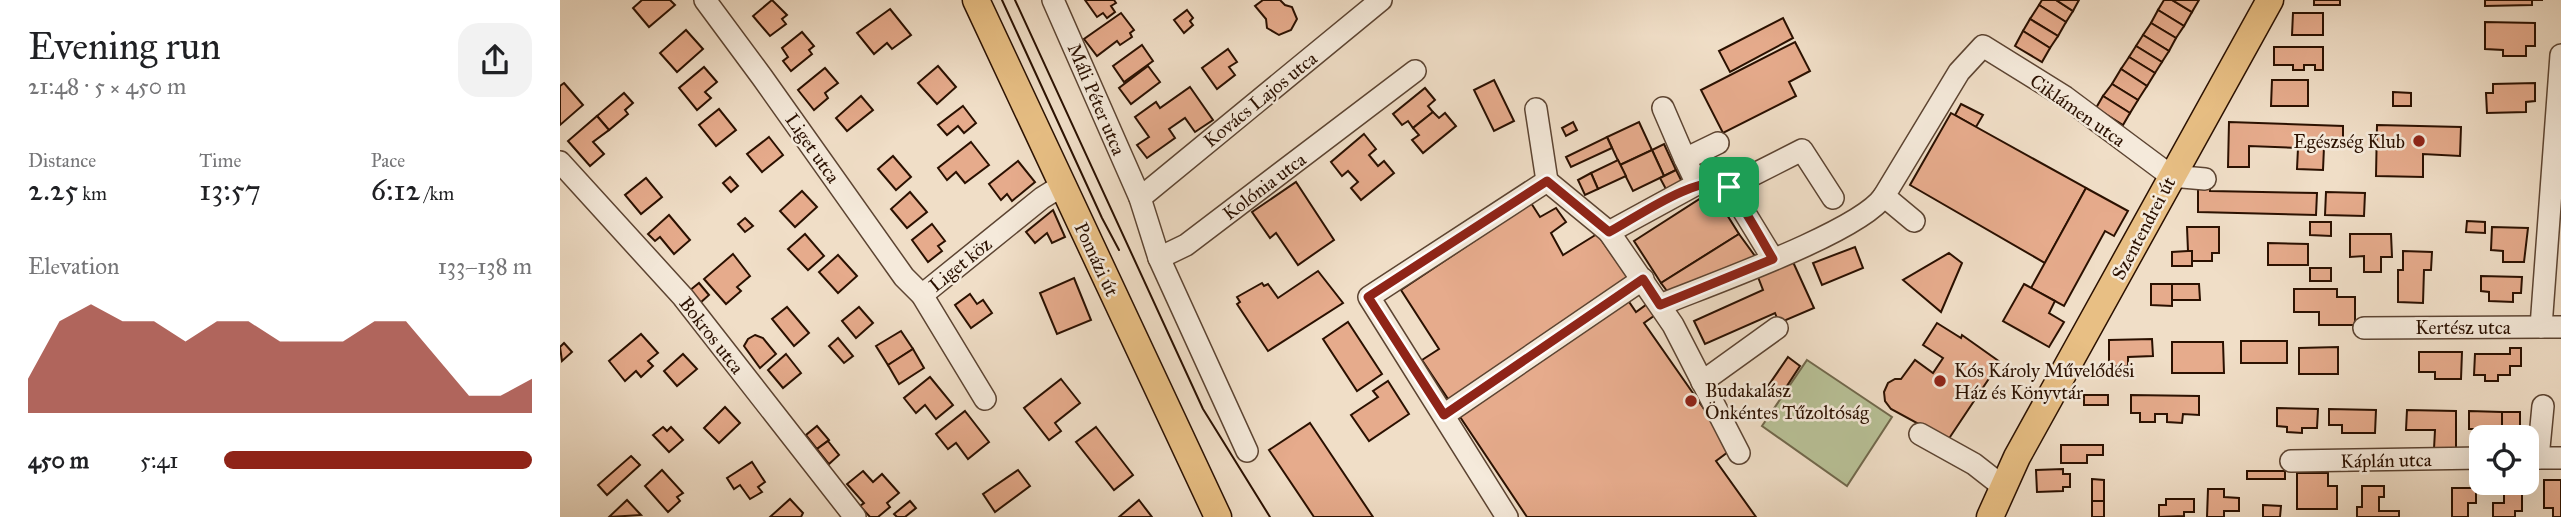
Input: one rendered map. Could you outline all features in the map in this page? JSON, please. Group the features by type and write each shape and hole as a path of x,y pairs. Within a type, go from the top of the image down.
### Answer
{"main road":[{"name":"Pomázi út","path":"976,0 1218,517"},
{"name":"Szentendrei út","path":"2017,457 2270,0"},
{"path":"1975,517 2017,457"},
{"path":"1990,517 2017,457"}],"street":[{"name":"Liget utca","path":"705,0 904,277 922,295"},
{"name":"Máli Péter utca","path":"1053,0 1140,198"},
{"name":"Kovács Lajos utca","path":"1140,198 1381,0"},
{"name":"Ciklámen utca","path":"1884,196 1959,72 1983,46 2065,97 2171,176"},
{"path":"2551,327 2561,55"},
{"name":"Kolónia utca","path":"1159,258 1186,245 1415,71"},
{"path":"1662,108 1698,184"},
{"path":"1536,109 1547,181 1609,232 1643,279 1660,305 1739,453"},
{"path":"1685,159 1718,143"},
{"path":"1729,187 1802,150 1833,198"},
{"name":"Bokros utca","path":"560,162 683,297 855,517"},
{"path":"2171,176 2205,179"},
{"path":"1507,517 1368,297 1547,181"},
{"path":"1609,232 1698,184 1714,182 1729,187 1773,259"},
{"name":"Liget köz","path":"985,399 922,295 1042,198 1063,185"},
{"path":"1660,305 1773,259 1857,220 1878,205 1884,196 1914,222"},
{"path":"1140,198 1159,258 1247,451"},
{"path":"1444,415 1643,279"},
{"name":"Kertész utca","path":"2364,328 2551,327"},
{"path":"1702,382 1777,328"},
{"path":"2539,425 2543,406"},
{"path":"1920,434 1974,464 1997,482"},
{"name":"Káplán utca","path":"2291,461 2469,458"},
{"path":"2539,458 2561,458"}],"green space":[{"path":"1807,360 1892,417 1847,486 1762,426"}],"building":[{"path":"642,0 670,0 675,5 649,27 633,8"},
{"path":"772,0 787,15 782,19 786,24 770,36 753,16"},
{"path":"1085,0 1114,0 1116,3 1111,6 1115,12 1107,18 1103,13 1097,17"},
{"path":"1263,0 1280,0 1292,7 1297,19 1291,30 1279,35 1267,28 1266,19 1255,6"},
{"path":"2042,0 2056,0 2073,11 2066,22 2039,5"},
{"path":"2056,0 2079,0 2073,11"},
{"path":"2164,0 2172,0 2192,12 2184,26 2158,10"},
{"path":"2172,0 2199,0 2192,12"},
{"path":"2314,0 2340,0 2340,5 2314,5"},
{"path":"2485,0 2532,0 2532,5 2485,6"},
{"path":"2039,5 2066,22 2058,36 2030,19"},
{"path":"890,9 911,35 892,49 887,43 874,54 857,33"},
{"path":"1187,10 1193,18 1190,21 1193,25 1184,33 1174,20"},
{"path":"2158,10 2184,26 2176,38 2151,23"},
{"path":"1121,13 1134,30 1130,33 1132,37 1120,45 1117,41 1097,56 1084,39"},
{"path":"2293,13 2323,13 2323,35 2292,35"},
{"path":"1783,18 1793,38 1730,72 1719,51"},
{"path":"2030,19 2058,36 2050,48 2023,31"},
{"path":"2485,22 2535,23 2535,46 2526,46 2526,56 2503,56 2503,50 2485,49"},
{"path":"2151,23 2176,38 2169,51 2143,35"},
{"path":"686,30 703,49 677,72 660,53"},
{"path":"2023,31 2050,48 2042,62 2015,46"},
{"path":"802,32 814,46 809,50 812,54 791,71 783,61 788,57 782,48"},
{"path":"2143,35 2169,51 2162,62 2136,46"},
{"path":"1795,42 1810,71 1789,82 1796,96 1723,133 1701,90"},
{"path":"1142,45 1153,61 1124,82 1113,66"},
{"path":"2136,46 2162,62 2155,73 2129,57"},
{"path":"2274,47 2323,47 2323,70 2315,70 2315,65 2304,65 2304,70 2293,70 2293,65 2274,65"},
{"path":"1228,49 1237,62 1229,67 1235,75 1217,89 1202,68"},
{"path":"2129,57 2155,73 2147,86 2121,69"},
{"path":"938,66 956,87 937,104 918,83"},
{"path":"1148,66 1160,82 1131,104 1119,88"},
{"path":"704,67 717,82 705,92 711,98 697,110 679,88"},
{"path":"825,68 838,83 825,93 828,98 814,110 798,90"},
{"path":"2121,69 2147,86 2138,100 2112,84"},
{"path":"1494,80 1514,121 1494,131 1474,90"},
{"path":"2272,80 2308,80 2308,106 2271,106"},
{"path":"564,83 583,105 560,125 560,86"},
{"path":"2535,83 2535,101 2526,102 2526,112 2487,113 2486,93 2493,93 2493,84"},
{"path":"2112,84 2138,100 2130,113 2103,96"},
{"path":"1190,87 1213,120 1195,132 1185,118 1169,129 1175,138 1147,158 1137,145 1149,137 1135,117 1156,102 1160,108"},
{"path":"1425,88 1435,100 1428,106 1433,112 1413,128 1408,121 1402,125 1393,114"},
{"path":"2393,92 2411,93 2411,106 2393,106"},
{"path":"624,93 633,103 625,110 628,114 609,130 597,116"},
{"path":"861,96 873,110 847,131 836,118"},
{"path":"2103,96 2130,113 2123,125 2096,108"},
{"path":"1961,104 1983,115 1976,127 1955,115"},
{"path":"963,106 976,123 964,133 958,126 947,135 938,125"},
{"path":"719,109 736,130 716,146 699,125"},
{"path":"1433,112 1439,118 1445,113 1456,126 1423,153 1412,140 1419,135 1413,128"},
{"path":"1951,113 2086,188 2045,263 1910,185"},
{"path":"597,116 609,130 593,142 604,154 590,166 568,141"},
{"path":"1573,122 1577,130 1566,136 1562,128"},
{"path":"1639,122 1652,150 1620,165 1607,137"},
{"path":"2229,122 2343,126 2343,148 2324,147 2323,170 2297,169 2298,148 2249,146 2249,167 2228,167"},
{"name":"Egészség Klub","path":"2377,125 2461,127 2460,156 2423,154 2423,177 2376,176"},
{"path":"1364,134 1376,149 1369,155 1378,166 1384,161 1394,173 1361,200 1351,188 1358,182 1348,171 1342,176 1331,162"},
{"path":"769,137 783,155 762,172 747,154"},
{"path":"1607,137 1612,148 1571,167 1566,157"},
{"path":"971,142 989,165 965,183 956,172 947,180 938,168"},
{"path":"1664,144 1676,170 1664,176 1652,150"},
{"path":"1652,150 1664,176 1633,191 1620,165"},
{"path":"893,156 911,177 896,190 878,169"},
{"path":"1618,160 1626,176 1598,189 1591,173"},
{"path":"1018,161 1035,182 1012,201 1007,194 1001,200 989,184"},
{"path":"1676,170 1683,184 1667,191 1660,178"},
{"path":"1591,173 1598,189 1585,195 1578,180"},
{"path":"730,177 738,186 731,192 723,183"},
{"path":"646,178 662,197 641,214 625,195"},
{"path":"1296,182 1334,240 1298,265 1276,233 1270,238 1252,212"},
{"path":"2198,185 2210,185 2210,191 2317,193 2316,215 2198,212"},
{"path":"2086,188 2128,211 2114,236 2105,231 2064,306 2031,288"},
{"path":"802,191 817,207 795,227 780,211"},
{"path":"1712,191 1739,234 1661,283 1634,241"},
{"path":"910,192 927,212 907,228 891,209"},
{"path":"2326,192 2365,193 2364,216 2325,215"},
{"path":"1531,203 1540,217 1556,208 1566,222 1551,233 1563,255 1597,234 1630,280 1619,287 1636,312 1650,302 1658,313 1644,323 1732,449 1716,461 1756,517 1527,517 1422,360 1439,349 1401,290"},
{"path":"1053,210 1065,237 1052,243 1047,233 1035,243 1026,232"},
{"path":"669,215 690,240 674,254 660,237 655,241 648,234"},
{"path":"745,218 753,226 745,232 738,224"},
{"path":"2467,221 2485,222 2485,233 2466,232"},
{"path":"2310,222 2331,222 2331,236 2310,235"},
{"path":"932,224 945,241 938,246 942,251 928,262 912,240"},
{"path":"2187,227 2219,227 2219,253 2212,253 2212,261 2192,261 2192,251 2188,251"},
{"path":"2492,227 2528,228 2524,262 2503,262 2503,251 2491,250"},
{"path":"805,234 824,256 808,270 788,249"},
{"path":"1739,234 1755,256 1670,295 1661,283"},
{"path":"2350,234 2391,234 2392,257 2381,257 2381,272 2364,272 2364,256 2350,257"},
{"path":"2268,243 2308,244 2308,265 2268,265"},
{"path":"1855,247 1863,268 1822,285 1813,263"},
{"path":"2192,251 2192,266 2172,266 2172,252"},
{"path":"2403,251 2432,252 2431,270 2424,270 2423,303 2398,302 2398,270 2403,270"},
{"path":"1949,253 1962,263 1941,312 1903,280"},
{"path":"733,254 750,276 737,287 741,291 726,304 704,279"},
{"path":"838,255 857,276 838,293 819,272"},
{"path":"1793,262 1814,308 1779,323 1775,313 1705,344 1694,321 1763,290 1758,277"},
{"path":"2310,268 2331,268 2331,281 2310,281"},
{"path":"1318,271 1343,303 1268,351 1237,304 1240,302 1237,297 1262,283 1264,286 1268,284 1278,298"},
{"path":"2481,276 2522,277 2521,293 2513,293 2513,302 2489,301 2489,292 2481,291"},
{"path":"1074,278 1091,320 1057,334 1040,293"},
{"path":"699,283 709,295 700,303 689,291"},
{"path":"2024,284 2055,301 2049,313 2064,322 2049,347 2003,321"},
{"path":"2151,284 2172,284 2172,306 2151,305"},
{"path":"2172,284 2199,284 2200,300 2172,300"},
{"path":"2294,289 2337,289 2337,297 2355,297 2355,325 2319,325 2319,312 2294,312"},
{"path":"970,294 977,304 983,300 992,313 971,328 955,305"},
{"path":"787,307 809,333 794,346 772,319"},
{"path":"859,307 873,323 856,338 842,321"},
{"path":"1348,322 1382,374 1357,391 1323,339"},
{"name":"Kós Károly Művelődési Ház és Könyvtár","path":"1937,323 1961,338 1962,335 2000,362 1948,440 1891,409 1885,401 1884,392 1888,383 1901,379 1915,360 1933,373 1943,358 1923,345"},
{"path":"901,331 913,349 888,365 876,346"},
{"path":"641,334 658,353 648,361 653,366 641,377 636,371 625,381 609,361"},
{"path":"755,335 763,338 776,354 760,368 744,346 748,339"},
{"path":"838,338 853,356 844,363 829,346"},
{"path":"2152,339 2153,356 2128,357 2128,366 2109,366 2109,340"},
{"path":"2241,341 2287,341 2287,363 2241,363"},
{"path":"2172,342 2223,342 2224,373 2172,373"},
{"path":"564,343 572,352 562,361 560,347"},
{"path":"2338,347 2338,374 2299,374 2299,348"},
{"path":"2510,348 2521,348 2521,366 2510,366 2510,375 2498,375 2498,381 2485,381 2485,375 2474,375 2475,354 2510,354"},
{"path":"913,349 924,368 899,384 888,365"},
{"path":"2419,352 2462,352 2461,379 2435,379 2435,372 2419,372"},
{"path":"683,354 697,369 677,386 664,371"},
{"path":"786,354 801,373 783,388 768,370"},
{"path":"1788,357 1800,366 1779,398 1766,389"},
{"path":"930,377 953,405 936,419 925,405 916,413 904,398"},
{"path":"1061,379 1080,403 1055,423 1061,431 1049,440 1024,408"},
{"path":"1388,381 1409,414 1369,441 1351,415 1378,397 1373,391"},
{"path":"2084,395 2108,395 2108,405 2084,405"},
{"path":"2131,395 2199,396 2199,415 2183,414 2182,423 2167,422 2167,414 2155,414 2155,422 2140,422 2140,413 2131,413"},
{"path":"725,407 740,423 719,443 704,428"},
{"path":"2277,408 2318,409 2317,428 2302,428 2302,433 2287,432 2287,427 2277,426"},
{"path":"2329,409 2376,410 2375,433 2342,433 2342,425 2329,425"},
{"path":"2407,410 2456,411 2456,449 2434,449 2435,430 2406,430"},
{"path":"965,411 989,442 968,459 956,443 948,449 936,434"},
{"path":"2469,411 2502,412 2502,425 2469,425"},
{"path":"2502,412 2520,412 2520,425 2502,425"},
{"path":"1310,423 1373,517 1314,517 1269,450"},
{"path":"817,426 829,440 817,449 806,435"},
{"path":"663,427 667,431 671,427 683,440 669,452 653,435"},
{"path":"1096,427 1133,475 1114,490 1076,442"},
{"path":"828,441 839,455 829,464 817,449"},
{"path":"2061,445 2103,445 2103,455 2087,455 2087,463 2061,463"},
{"path":"631,456 640,465 607,495 598,485"},
{"path":"752,462 765,482 758,487 762,492 750,499 740,485 734,489 727,478"},
{"path":"2063,469 2063,474 2070,474 2070,487 2063,487 2063,491 2037,492 2036,470"},
{"path":"662,470 683,493 677,497 680,501 668,512 645,486"},
{"path":"1018,470 1030,486 995,512 983,494"},
{"path":"863,471 873,482 882,474 899,493 887,503 890,507 878,517 870,517 860,506 864,503 847,484"},
{"path":"2247,471 2285,471 2285,479 2247,479"},
{"path":"2297,473 2328,473 2328,486 2337,486 2337,509 2297,509"},
{"path":"2092,479 2104,480 2104,501 2092,501"},
{"path":"2544,480 2561,480 2561,517 2553,517 2553,508 2544,508"},
{"path":"2362,486 2384,486 2384,497 2379,497 2379,511 2399,511 2399,517 2357,517 2357,507 2362,507"},
{"path":"2452,488 2469,488 2469,495 2476,495 2476,503 2468,503 2468,517 2452,517"},
{"path":"2208,489 2224,489 2224,497 2239,498 2239,511 2224,511 2224,517 2207,517"},
{"path":"2504,495 2522,495 2522,511 2515,511 2515,517 2493,517 2493,503 2504,503"},
{"path":"790,499 803,513 801,517 770,517"},
{"path":"2166,499 2194,499 2194,512 2184,512 2184,516 2159,517 2159,505 2166,505"},
{"path":"627,500 641,515 609,517"},
{"path":"1139,500 1152,517 1119,517"},
{"path":"910,501 916,508 905,517 897,517 894,514"},
{"path":"2092,501 2104,501 2104,517 2092,517"},
{"path":"2263,505 2281,506 2280,517 2263,517"}],"tram line":[{"path":"1002,0 1119,250"},
{"path":"1015,0 1203,409 1270,517"}],"place":[{"name":"Egészség Klub","path":"2419,141"},
{"name":"Kós Károly Művelődési Ház és Könyvtár","path":"1940,381"},
{"name":"Budakalász Önkéntes Tűzoltóság","path":"1691,401"}],"route":[{"path":"1547,181 1609,232 1698,184 1714,182 1729,187 1773,259 1660,305 1643,279 1444,415 1368,297 1547,181"}]}
